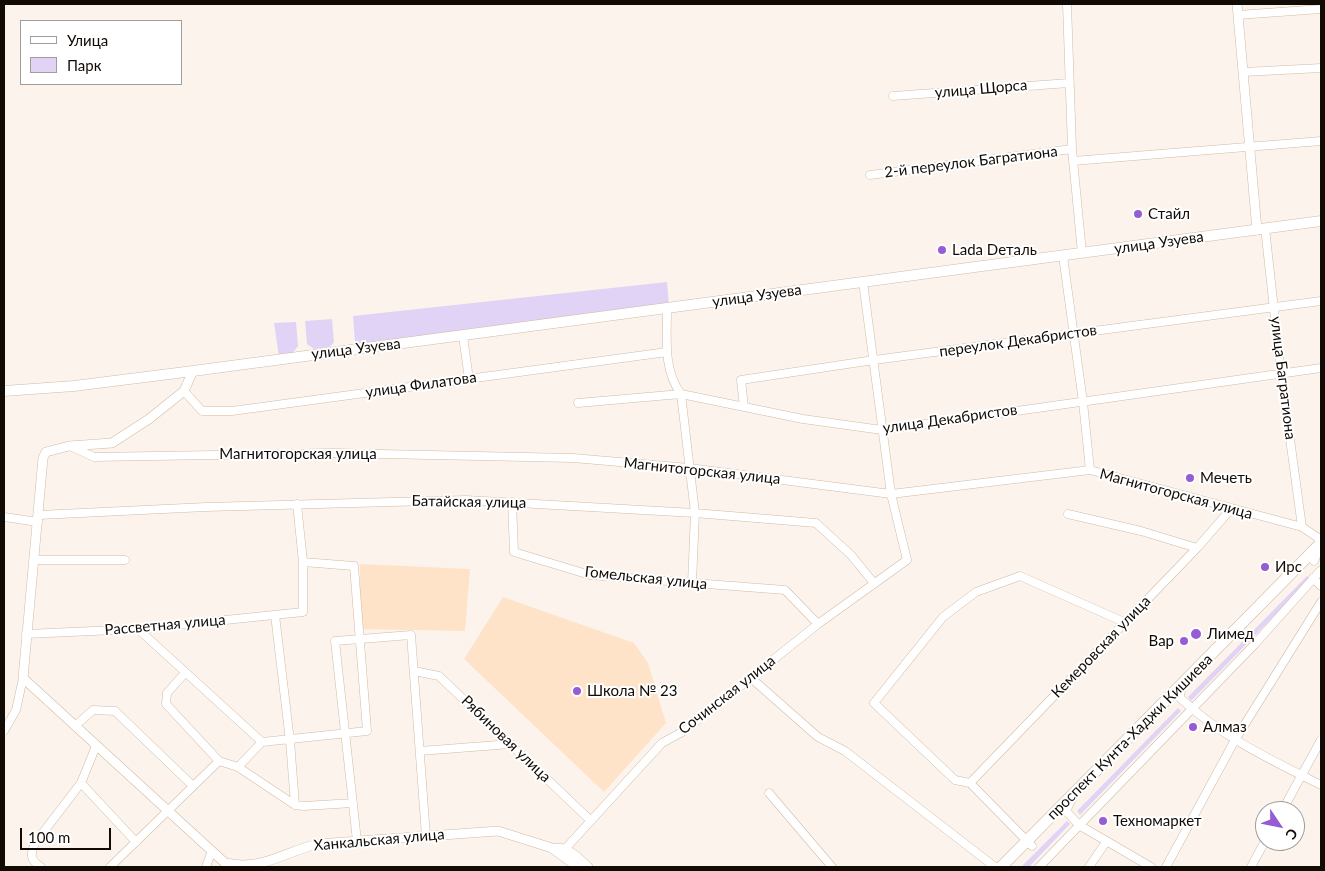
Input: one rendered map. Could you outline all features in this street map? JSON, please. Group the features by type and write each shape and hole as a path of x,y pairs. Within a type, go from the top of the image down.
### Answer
{"main road":[{"name":"улица Узуева","path":"4,390 74,386 193,371 1321,221"},
{"name":"проспект Кунта-Хаджи Кишиева","path":"1011,867 1076,792 1321,543"},
{"name":"проспект Кунта-Хаджи Кишиева","path":"1001,867 1066,811 1179,697 1319,562"}],"street":[{"path":"1066,4 1072,149 1082,253"},
{"name":"улица Багратиона","path":"1237,4 1250,146 1274,308 1302,527"},
{"path":"1238,15 1321,9"},
{"path":"1244,72 1321,68"},
{"name":"улица Щорса","path":"893,96 1069,83"},
{"path":"1073,161 1321,141"},
{"name":"2-й переулок Багратиона","path":"870,176 1072,149"},
{"path":"1063,256 1083,402 1090,470"},
{"path":"863,282 891,494"},
{"name":"переулок Декабристов","path":"744,407 741,380 874,360 1321,301"},
{"path":"666,309 667,352 672,382 681,394 695,513 692,583"},
{"path":"463,336 469,379"},
{"name":"улица Филатова","path":"184,391 202,411 232,411 667,352"},
{"name":"улица Декабристов","path":"578,403 681,394 803,419 882,430 958,417 1083,402 1321,368"},
{"path":"4,732 16,710 23,678 39,519 43,458 50,449 112,443 149,419 184,391 193,371"},
{"name":"Магнитогорская улица","path":"69,446 94,457 333,453 573,458 689,468 891,494 1090,470 1302,527 1317,537 1321,543"},
{"name":"Сочинская улица","path":"565,849 662,743 684,731 818,624 873,582 907,560 891,494"},
{"name":"Батайская улица","path":"4,517 39,519 298,504 466,500 695,513 816,523 851,555 873,582"},
{"name":"Гомельская улица","path":"512,502 514,552 590,575 785,590 818,624"},
{"path":"138,629 262,742 290,741 367,731 358,639 354,566 303,562 298,504"},
{"name":"Кемеровская улица","path":"970,783 1197,548 1231,509"},
{"path":"1068,514 1141,531 1197,548"},
{"path":"1039,867 1192,709 1314,578 1319,562 1321,543"},
{"path":"34,560 125,560"},
{"name":"Рассветная улица","path":"26,634 138,629 303,612 303,562"},
{"path":"1029,844 970,783 955,780 874,703 943,617 976,592 1020,576 1124,622"},
{"path":"1314,578 1321,586"},
{"path":"1166,867 1235,740 1321,602"},
{"path":"275,615 290,741 295,805"},
{"path":"357,841 335,641 411,634 426,836"},
{"name":"Рябиновая улица","path":"414,671 439,676 591,821"},
{"path":"185,673 167,693 166,704 219,761 238,768 295,805 353,803"},
{"name":"Ханкальская улица","path":"23,678 225,864 237,867 254,867 305,847 318,844 498,831 552,848 565,849"},
{"path":"751,678 818,737 845,750 995,867"},
{"path":"1186,680 1179,697 1192,709 1235,740 1321,785"},
{"path":"75,726 93,710 115,711 193,786"},
{"path":"1288,801 1321,740"},
{"path":"238,768 262,742"},
{"path":"420,751 511,744"},
{"path":"40,867 33,861 31,854 34,843 81,784 96,746"},
{"path":"110,867 169,812 219,761"},
{"path":"81,784 136,842"},
{"path":"1076,792 1066,811 1079,825 1151,867"},
{"path":"769,793 832,867"},
{"path":"1089,867 1106,842"},
{"name":"Ханкальская улица","path":"552,848 578,867"},
{"path":"565,849 588,867"},
{"path":"1251,867 1260,851"},
{"path":"206,867 211,853"}],"shaded area":[{"path":"360,564 470,569 465,631 360,629"},
{"name":"Школа № 23","path":"503,597 634,643 648,663 666,723 604,792 464,659"}],"green space":[{"path":"667,282 669,305 364,346 355,342 353,316"},
{"path":"332,319 334,342 330,347 314,349 307,344 305,321"},
{"path":"296,322 298,346 291,355 279,357 274,323"},
{"path":"1307,576 1310,579 1191,701 1188,697"},
{"path":"1178,708 1181,711 1080,815 1077,811"},
{"path":"1067,821 1070,824 1029,867 1021,867"}],"place":[{"name":"Стайл","path":"1138,214"},
{"name":"Lada Dеталь","path":"942,250"},
{"name":"Мечеть","path":"1190,478"},
{"name":"Ирс","path":"1265,567"},
{"name":"Лимед","path":"1196,634"},
{"name":"Вар","path":"1184,641"},
{"name":"Школа № 23","path":"577,691"},
{"name":"Алмаз","path":"1193,727"},
{"name":"Техномаркет","path":"1103,821"}]}
